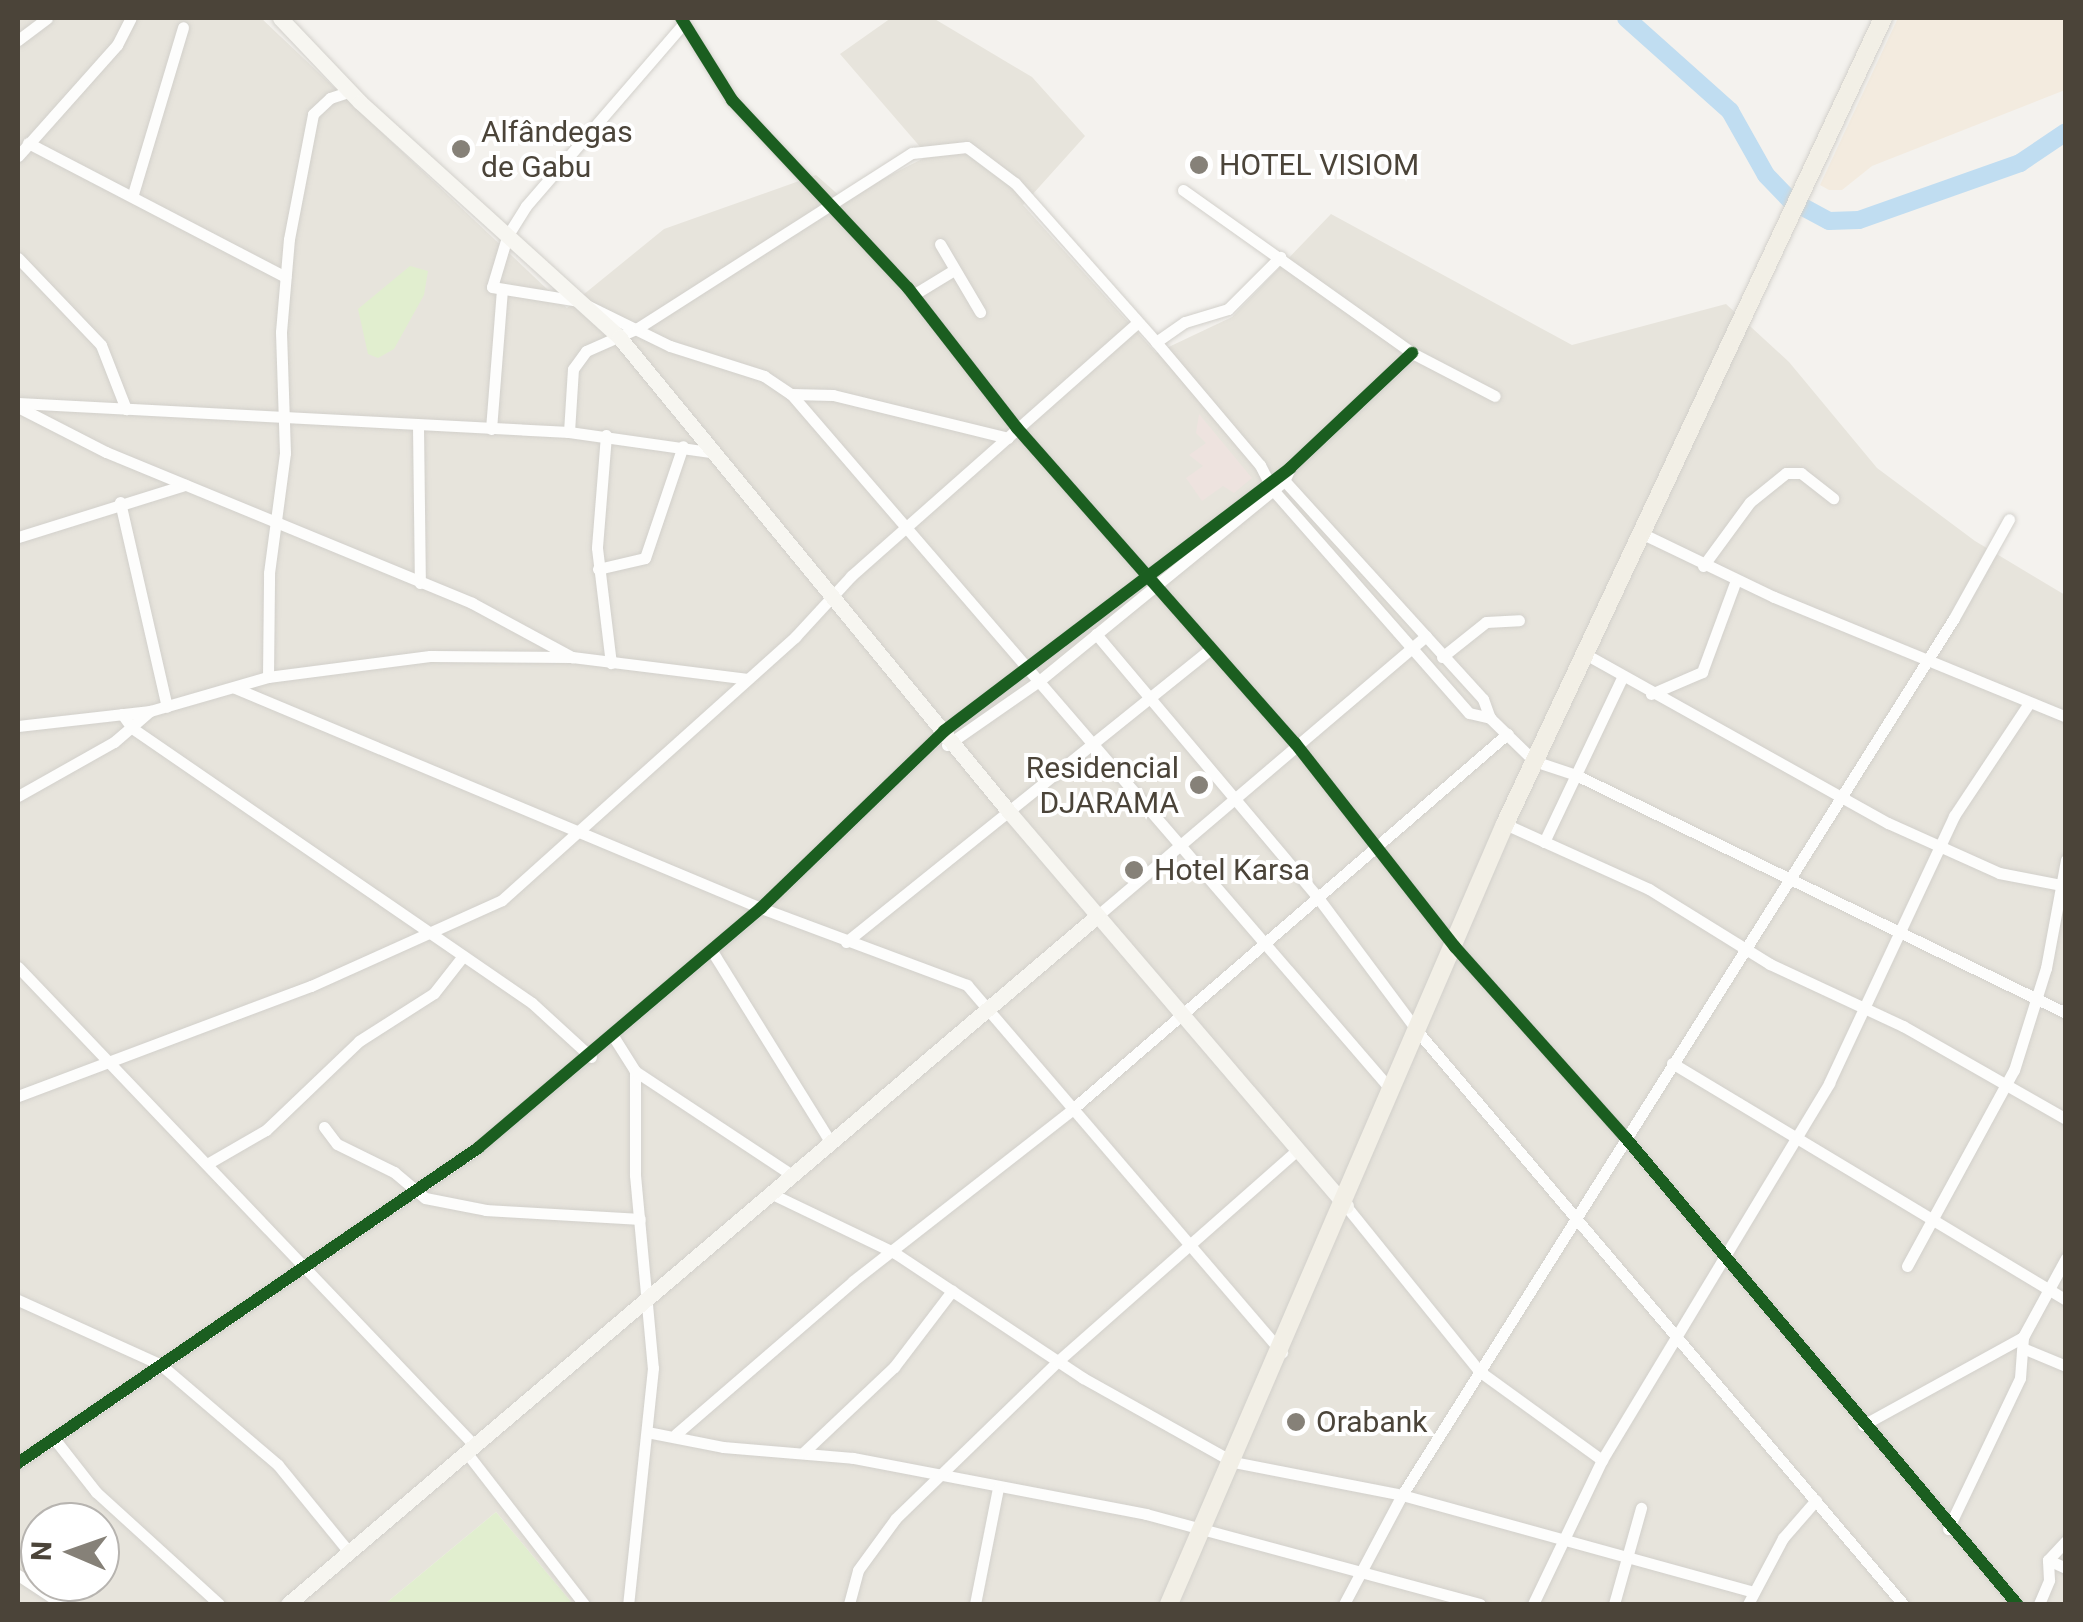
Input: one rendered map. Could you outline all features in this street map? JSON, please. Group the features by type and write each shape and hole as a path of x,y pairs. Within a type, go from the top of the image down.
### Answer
{"main road":[{"path":"280,18 349,92 619,337 1010,813 1346,1206"},
{"path":"1169,1604 1346,1206 1505,824 1883,18"},
{"path":"288,1604 1097,916"}],"street":[{"path":"18,40 46,18"},
{"path":"18,156 117,45 130,18"},
{"path":"1392,1091 1027,670 909,526 791,394 764,376 670,346 578,302 492,288 507,237 683,20 732,100 913,295 1017,428 1295,743 1382,846 1454,946 1625,1137 1948,1529 2016,1604"},
{"path":"133,194 183,26"},
{"path":"268,677 283,418 284,278 314,114 330,98 349,92"},
{"path":"28,143 133,194 284,278"},
{"path":"569,432 578,360 638,328 829,202 912,153 967,146 1014,183 1260,465 1278,478 1426,636 1484,699 1490,718 1534,761 1576,776 2066,1013"},
{"path":"1183,190 1412,353 1495,396"},
{"path":"940,244 980,312"},
{"path":"1156,342 1185,322 1228,310 1280,257"},
{"path":"18,258 101,345 126,410"},
{"path":"913,295 954,270"},
{"path":"490,429 502,289"},
{"path":"18,1096 114,1061 502,900 909,526 1138,322"},
{"path":"18,1463 56,1441 417,1192 591,1057 761,908 933,748 1039,681 1156,586 1412,353"},
{"path":"791,394 833,394 1008,438"},
{"path":"18,405 569,432 717,453"},
{"path":"18,405 188,484 502,617 572,657"},
{"path":"418,426 420,583"},
{"path":"606,435 598,569 611,663"},
{"path":"598,569 645,558 683,446"},
{"path":"1703,566 1750,502 1786,472 1801,473 1833,498"},
{"path":"949,737 1146,575 1278,478"},
{"path":"1278,478 1410,648 1469,713 1490,718"},
{"path":"18,537 120,502 188,484"},
{"path":"120,502 167,707"},
{"path":"1344,1604 1402,1495 1746,951 2009,518"},
{"path":"1643,534 1703,566 2066,717"},
{"path":"1651,694 1702,672 1736,580"},
{"path":"1442,657 1474,628 1519,620"},
{"path":"1096,634 1229,798 1319,899 1418,1032 1903,1604"},
{"path":"1097,916 1229,798 1426,636"},
{"path":"846,942 1010,813 1090,739 1210,649"},
{"path":"1587,655 1622,678 1840,796 1940,845 1999,873 2063,885"},
{"path":"18,726 150,711 268,677 430,656 572,657 748,678"},
{"path":"1544,842 1622,678"},
{"path":"235,688 761,908 846,942 953,976 1282,1353"},
{"path":"1534,1604 1602,1460 1868,1010 1940,845 2029,703"},
{"path":"18,796 132,728 150,711"},
{"path":"122,714 132,728 548,1014 591,1057"},
{"path":"676,1434 1069,1112 1382,846 1507,734"},
{"path":"1505,824 1649,889 1746,951 1868,1010 2066,1118"},
{"path":"1907,1266 2006,1085 2037,1000 2066,860"},
{"path":"712,951 831,1143"},
{"path":"207,1164 266,1130 368,1033 434,993 463,956"},
{"path":"18,967 114,1061 470,1449 584,1604"},
{"path":"613,1036 635,1071 792,1175"},
{"path":"1672,1063 1792,1140 2045,1292 2066,1300"},
{"path":"628,1604 635,1492 647,1432 651,1294 640,1220 635,1071"},
{"path":"324,1127 336,1144 394,1172 417,1192 449,1205 640,1220"},
{"path":"849,1604 872,1546 939,1476 1058,1361 1296,1152"},
{"path":"770,1194 895,1253 1058,1361 1233,1462 1402,1495 1626,1556 1751,1598 1783,1538 1816,1500"},
{"path":"1346,1206 1479,1371 1602,1460"},
{"path":"1948,1529 2008,1407 2024,1343 2045,1292 2066,1258"},
{"path":"804,1452 894,1368 952,1291"},
{"path":"18,1300 161,1366 278,1465 349,1552"},
{"path":"1863,1426 2024,1343"},
{"path":"2024,1343 2066,1366"},
{"path":"647,1432 676,1434 723,1447 804,1452 1203,1528 1480,1604"},
{"path":"56,1441 96,1492 219,1604"},
{"path":"974,1604 998,1488"},
{"path":"1614,1604 1641,1508"},
{"path":"2039,1604 2049,1580 2048,1560 2066,1541"},
{"path":"2048,1560 2066,1568"},
{"path":"18,1575 62,1604"}],"shaded area":[{"path":"18,18 261,18 567,308 664,229 816,175 843,199 928,156 840,54 891,18 933,18 1032,77 1085,136 1023,205 1156,353 1232,317 1331,214 1572,345 1726,304 1789,362 1877,468 1975,541 2065,595 2065,1604 573,1604 496,1512 385,1604 18,1604"},
{"path":"1898,18 2065,18 2065,90 1872,166 1842,190 1829,190 1820,185"},
{"path":"1199,414 1252,478 1234,493 1223,486 1202,501 1186,478 1203,466 1189,455 1206,443 1196,433"}],"green space":[{"path":"410,266 428,271 424,295 394,349 378,358 368,354 358,309"},
{"path":"496,1512 573,1604 385,1604"}],"waterway":[{"path":"1626,18 1730,111 1766,175 1790,200 1829,221 1859,220 2020,163 2066,132"}],"cycle path":[{"path":"681,18 732,100 908,288 1017,428 1295,743 1455,947 1625,1137 2017,1604"},
{"path":"18,1463 478,1148 761,908 944,731 1290,468 1412,353"}],"place":[{"name":"Alfândegas de Gabu","path":"461,149"},
{"name":"HOTEL VISIOM","path":"1199,165"},
{"name":"Residencial DJARAMA","path":"1199,785"},
{"name":"Hotel Karsa","path":"1134,870"},
{"name":"Orabank","path":"1296,1422"}]}
